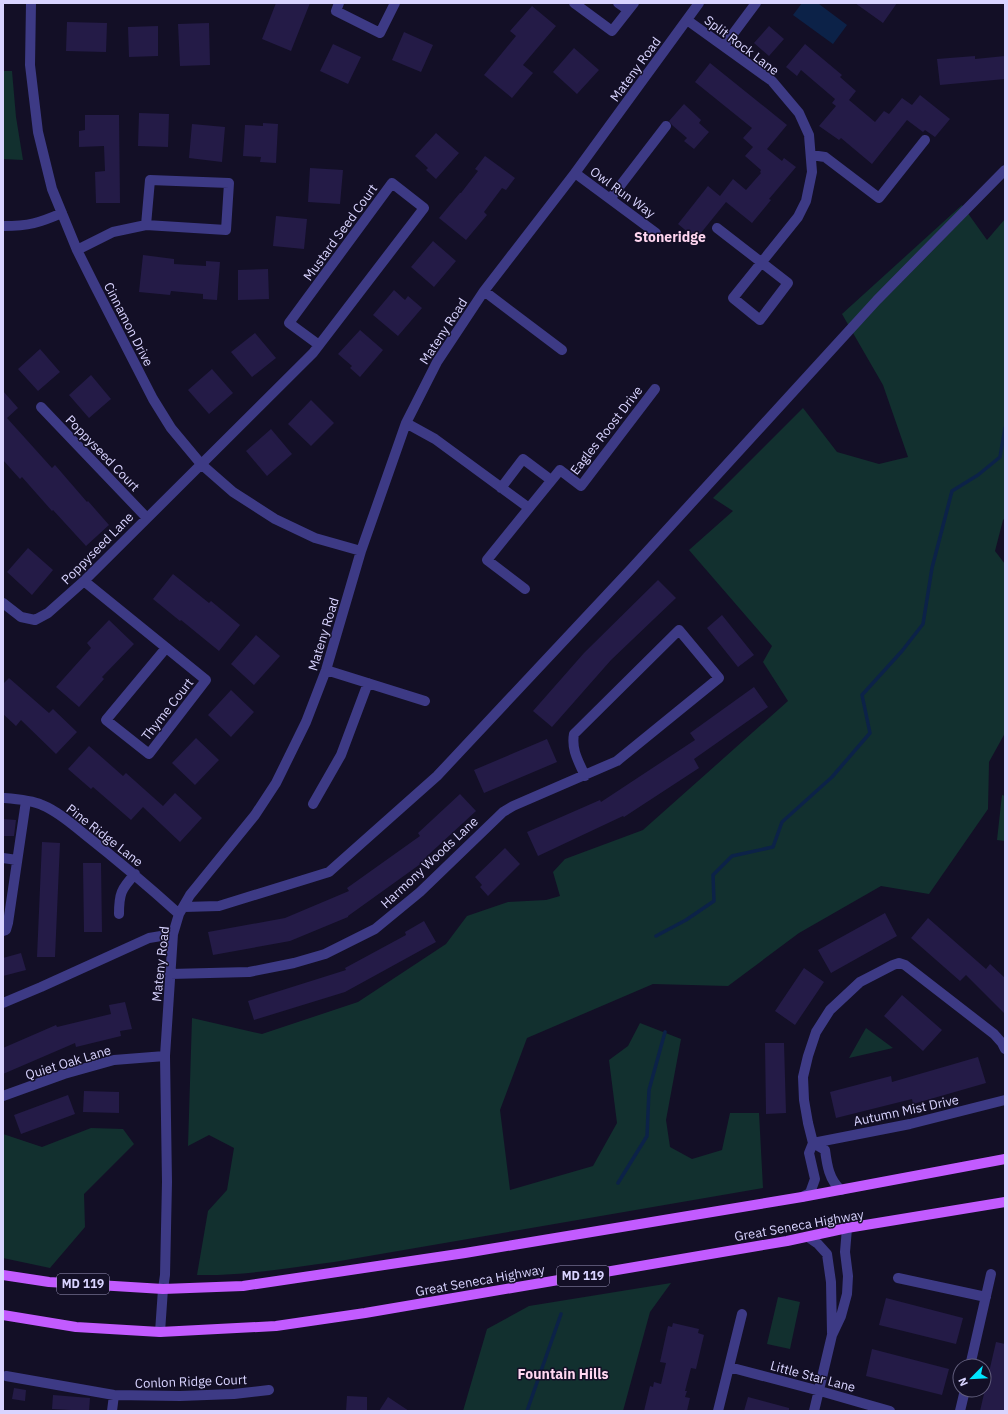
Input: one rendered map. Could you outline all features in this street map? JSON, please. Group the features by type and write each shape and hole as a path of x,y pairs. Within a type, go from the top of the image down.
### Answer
{"main road":[{"name":"Great Seneca Highway","path":"3,1275 50,1282 162,1289 243,1286 465,1253 802,1197 1005,1159"},
{"name":"Great Seneca Highway","path":"3,1315 76,1327 160,1332 276,1326 358,1314 808,1237 847,1228 1005,1202"}],"street":[{"name":"Cinnamon Drive","path":"31,3 30,65 38,132 52,190 77,250 153,399 171,428 201,464 233,492 275,519 315,538 361,551"},
{"path":"339,3 336,11 380,33 394,3"},
{"path":"574,3 612,31 631,7 618,3"},
{"name":"Mateny Road","path":"160,1332 162,1289 165,1275 167,1182 165,1056 173,934 181,911 190,895 255,815 276,783 306,722 326,670 361,551 406,423 437,362 484,291 575,173 700,3"},
{"path":"724,46 756,3"},
{"name":"Split Rock Lane","path":"687,20 772,81 799,113 808,135 812,172 806,201 798,217 761,262 733,298 760,320 788,283 761,262"},
{"path":"610,199 666,126"},
{"path":"811,154 825,157 879,198 925,140"},
{"path":"181,911 219,906 329,872 437,776 632,568 877,300 1005,170"},
{"name":"Owl Run Way","path":"575,173 656,232"},
{"path":"77,250 113,232 146,225 226,230 230,183 150,180 146,225"},
{"name":"Mustard Seed Court","path":"201,464 313,353 424,208 392,183 290,323 319,345"},
{"path":"3,226 37,224 62,213"},
{"path":"717,228 761,262"},
{"path":"484,291 562,350"},
{"name":"Eagles Roost Drive","path":"525,589 487,560 560,470 581,486 654,389"},
{"name":"Poppyseed Court","path":"41,407 146,517"},
{"path":"406,423 436,440 529,508"},
{"path":"501,488 523,460 551,480"},
{"name":"Poppyseed Lane","path":"3,603 21,617 35,620 48,613 84,581 146,517 201,464"},
{"name":"Thyme Court","path":"84,581 206,680 149,754 106,720 166,648"},
{"name":"Harmony Woods Lane","path":"170,974 249,972 294,963 325,954 375,929 420,892 503,812 513,806 585,776 617,761 720,678 679,630 574,734 572,743 585,776"},
{"path":"326,670 425,701"},
{"path":"313,804 341,755 368,683"},
{"name":"Pine Ridge Lane","path":"3,798 26,801 43,805 50,809 73,825 181,911"},
{"path":"3,931 6,930 8,923 26,801"},
{"path":"3,858 17,860"},
{"path":"119,914 120,893 135,874"},
{"path":"3,1003 149,938 173,934"},
{"path":"802,1197 810,1193 815,1180 809,1153 813,1143 804,1100 803,1077 808,1056 816,1032 830,1010 860,982 893,965 899,963 905,965 994,1034 1005,1049"},
{"name":"Quiet Oak Lane","path":"3,1096 64,1074 114,1060 165,1056"},
{"name":"Autumn Mist Drive","path":"813,1143 910,1124 1005,1100"},
{"path":"813,1143 824,1150 830,1177 836,1186 841,1190"},
{"path":"832,1334 841,1316 847,1294 848,1276 845,1252 847,1228"},
{"path":"808,1237 818,1244 826,1254 832,1282 832,1334 814,1411"},
{"path":"972,1358 991,1274"},
{"path":"898,1278 986,1296"},
{"path":"718,1411 742,1314"},
{"name":"Little Star Lane","path":"729,1367 820,1390 888,1411"},
{"name":"Conlon Ridge Court","path":"6,1376 114,1395 180,1396 234,1394 269,1390"},
{"path":"112,1411 114,1395"},
{"path":"960,1411 963,1398"}],"green space":[{"path":"3,71 12,71 16,117 23,160 3,159"},
{"path":"962,205 987,240 1005,219 1005,518 1003,520 995,551 1005,564 1005,733 989,762 988,809 929,894 881,886 799,933 728,986 653,984 527,1038 500,1110 510,1190 593,1166 617,1123 609,1060 628,1046 640,1023 681,1039 666,1120 670,1147 692,1159 722,1150 730,1113 759,1113 763,1188 334,1262 248,1273 197,1275 208,1211 227,1190 234,1148 209,1135 188,1146 192,1018 262,1034 358,1002 446,944 467,916 508,902 546,900 560,896 553,872 565,859 643,830 788,701 763,662 772,646 689,550 733,511 713,498 803,408 837,452 879,464 908,457 883,385 842,314"},
{"path":"1002,795 1005,796 1005,841 997,840"},
{"path":"866,1028 893,1048 849,1058"},
{"path":"91,1128 123,1129 134,1144 84,1194 85,1227 50,1268 3,1258 3,1134 42,1147"},
{"path":"671,1283 650,1312 623,1411 463,1411 487,1329 529,1306"},
{"path":"778,1297 800,1302 790,1349 767,1344"}],"water":[{"path":"802,3 819,3 847,25 833,44 793,15"}],"building":[{"path":"276,3 310,3 291,51 262,39"},
{"path":"855,3 897,3 883,23"},
{"path":"532,6 556,26 523,65 533,73 512,98 484,75 516,36 510,31"},
{"path":"67,22 107,23 106,52 66,51"},
{"path":"209,23 210,65 180,66 178,24"},
{"path":"158,26 158,56 129,57 128,27"},
{"path":"769,26 784,39 769,56 754,43"},
{"path":"404,32 433,45 421,72 392,60"},
{"path":"333,44 361,57 348,84 320,71"},
{"path":"805,44 842,75 840,77 856,91 849,100 875,122 884,111 889,114 902,98 912,105 920,95 950,119 935,137 925,130 923,132 907,120 872,164 841,138 839,140 819,126 836,106 832,103 835,99 801,70 797,76 786,67"},
{"path":"574,48 599,70 577,94 553,72"},
{"path":"975,56 975,59 1005,56 1005,79 940,85 937,59"},
{"path":"710,63 787,125 767,149 782,161 784,158 796,167 769,199 771,200 752,223 726,202 696,239 678,224 708,186 720,196 733,179 746,190 761,173 761,170 745,156 753,147 743,138 752,128 695,82"},
{"path":"684,104 701,120 699,123 709,132 694,149 684,141 687,138 669,121"},
{"path":"139,113 169,114 168,147 138,146"},
{"path":"85,115 119,115 120,203 96,203 95,172 105,171 104,146 79,147 79,131 85,130"},
{"path":"263,123 278,124 276,163 260,162 261,157 243,156 245,125 263,126"},
{"path":"192,124 225,127 222,162 189,158"},
{"path":"436,133 459,153 436,179 426,170 428,168 415,156"},
{"path":"485,156 515,178 506,190 502,188 484,212 487,215 466,240 439,218 478,171 475,169"},
{"path":"310,168 343,170 340,204 308,202"},
{"path":"276,216 307,219 304,249 273,246"},
{"path":"433,241 456,261 434,287 411,267"},
{"path":"143,255 174,259 174,264 206,266 206,261 220,262 217,300 203,299 203,294 171,291 170,295 139,292"},
{"path":"268,269 269,299 238,300 238,270"},
{"path":"394,290 405,300 408,296 422,308 398,336 373,315"},
{"path":"360,330 383,350 360,377 350,368 352,366 338,354"},
{"path":"255,333 276,358 252,377 231,352"},
{"path":"40,349 60,372 38,391 18,369"},
{"path":"212,369 233,393 209,414 188,390"},
{"path":"91,375 111,399 89,418 69,395"},
{"path":"3,391 18,408 7,418 52,468 55,465 109,525 86,546 22,477 20,479 3,460"},
{"path":"311,400 334,423 311,446 288,424"},
{"path":"271,429 292,454 267,476 246,451"},
{"path":"28,548 53,570 32,595 7,572"},
{"path":"173,574 209,603 211,601 240,625 219,651 153,599"},
{"path":"658,580 676,598 611,660 552,727 533,711 584,653"},
{"path":"722,615 754,655 738,667 707,628"},
{"path":"109,620 134,644 102,677 104,679 79,707 56,687 91,648 87,643"},
{"path":"256,635 280,656 254,685 231,664"},
{"path":"9,678 49,713 53,709 77,732 56,754 21,720 16,726 3,714 3,684"},
{"path":"754,687 768,707 694,759 699,768 624,817 623,816 538,856 527,832 600,800 601,802 695,740 690,733"},
{"path":"231,690 254,712 231,737 208,715"},
{"path":"196,738 219,760 195,785 172,763"},
{"path":"547,739 557,762 484,793 474,770"},
{"path":"89,746 123,776 126,773 163,806 175,793 202,818 180,842 143,807 131,820 93,787 91,789 68,769"},
{"path":"460,794 476,811 425,858 426,860 348,917 290,941 213,955 208,932 285,918 349,891 347,888 420,836 418,833"},
{"path":"3,819 16,820 14,836 3,836"},
{"path":"42,842 60,843 55,957 37,957"},
{"path":"505,848 520,864 488,896 480,887 482,885 475,877"},
{"path":"83,863 101,863 102,932 84,932"},
{"path":"885,913 897,936 831,973 818,950"},
{"path":"928,918 986,969 990,964 1005,978 1005,1014 966,975 960,981 911,938"},
{"path":"424,921 436,942 345,992 254,1020 248,1001 346,970 345,968 406,935 405,932"},
{"path":"21,953 26,970 3,976 3,958"},
{"path":"804,968 824,982 795,1025 775,1011"},
{"path":"902,995 942,1030 923,1051 884,1016"},
{"path":"125,1002 132,1029 120,1031 121,1036 76,1047 75,1043 3,1074 3,1048 56,1025 57,1027 111,1014 109,1005"},
{"path":"765,1043 784,1043 786,1113 766,1114"},
{"path":"978,1057 986,1083 913,1104 912,1099 836,1118 830,1092 891,1076 892,1082"},
{"path":"84,1091 119,1092 119,1113 83,1112"},
{"path":"68,1095 75,1114 21,1134 14,1115"},
{"path":"886,1298 963,1318 956,1344 879,1325"},
{"path":"673,1323 699,1329 698,1333 704,1335 696,1369 691,1368 685,1391 687,1391 685,1397 690,1398 687,1411 644,1411 650,1386 653,1387 654,1382 661,1384 666,1363 660,1362 668,1326 672,1327"},
{"path":"996,1342 1005,1344 1005,1411 980,1411 983,1398 992,1398 992,1359"},
{"path":"872,1349 949,1369 942,1395 866,1376"},
{"path":"14,1388 26,1390 25,1401 12,1399"},
{"path":"53,1395 90,1398 89,1411 52,1409"},
{"path":"347,1396 367,1397 367,1411 346,1411"},
{"path":"388,1397 409,1411 379,1411"},
{"path":"748,1397 789,1408 789,1411 744,1411"}],"waterway":[{"path":"656,936 686,920 714,901 713,875 732,856 773,847 782,822 832,777 870,733 862,695 902,651 923,624 932,568 952,491 978,475 1000,457 1005,428"},
{"path":"618,1183 647,1136 649,1090 665,1032"},
{"path":"527,1411 561,1314"}],"district":[{"name":"Stoneridge","path":"670,237"},
{"name":"Fountain Hills","path":"563,1374"}]}
